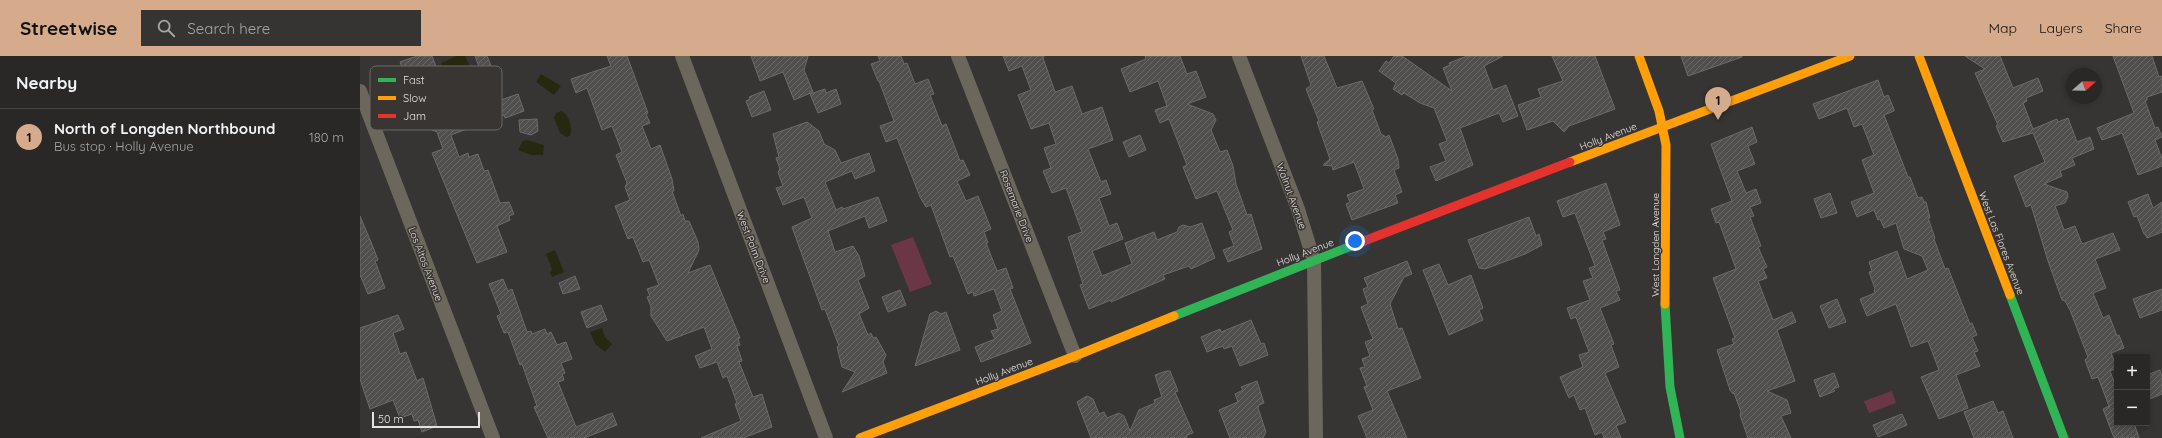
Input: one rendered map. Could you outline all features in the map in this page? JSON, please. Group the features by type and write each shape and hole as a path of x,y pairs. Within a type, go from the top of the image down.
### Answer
{"street":[{"name":"West Palm Drive","path":"682,56 826,438"},
{"name":"Rosemarie Drive","path":"958,56 1075,356"},
{"name":"Walnut Avenue","path":"1239,56 1298,209 1314,261 1316,438"},
{"name":"West Longden Avenue","path":"1639,56 1660,110 1666,145 1665,286 1669,361 1675,420 1680,438"},
{"name":"Holly Avenue","path":"860,438 1075,356 1314,261 1850,56"},
{"name":"West Las Flores Avenue","path":"1919,56 2064,438"},
{"name":"Los Altos Avenue","path":"360,91 370,117"},
{"name":"Los Altos Avenue","path":"375,130 493,438"}],"shaded area":[{"path":"457,56 465,56 469,65 442,66 441,63"},
{"path":"541,74 561,86 554,95 536,82"},
{"path":"561,111 566,115 570,122 570,136 566,137 560,133 554,118 556,113"},
{"path":"527,140 544,145 543,155 531,155 518,150 523,141"},
{"path":"913,237 932,284 910,292 891,245"},
{"path":"555,250 564,272 552,277 550,273 552,269 546,254"},
{"path":"602,328 605,337 612,344 605,352 595,344 590,332"},
{"path":"1892,391 1896,403 1869,413 1864,401"}],"building":[{"path":"417,56 432,56 436,66 401,66 400,62"},
{"path":"475,56 487,56 491,66 479,66"},
{"path":"607,56 627,56 648,113 646,114 650,123 642,126 651,149 660,145 672,179 674,191 672,191 681,216 683,214 685,221 689,221 698,242 699,250 688,273 710,265 740,338 738,339 740,345 737,346 742,361 739,362 753,397 762,394 772,427 743,438 701,438 741,421 735,404 737,403 727,376 723,378 717,362 700,368 695,356 712,349 704,327 667,341 651,316 651,307 647,297 650,296 647,289 659,285 649,260 643,262 633,237 628,239 615,206 630,200 625,187 627,183 616,155 622,152 612,126 602,130 587,88 576,93 571,79 611,66"},
{"path":"751,56 808,56 804,70 813,92 794,100 783,72 760,81"},
{"path":"878,56 901,56 904,64 907,63 915,84 928,79 934,94 930,95 942,126 946,124 960,161 963,160 970,175 957,181 966,201 978,196 991,229 984,232 988,243 986,243 997,271 1006,268 1013,288 1010,289 1031,343 981,362 975,347 995,339 991,331 998,329 993,315 1002,311 994,289 974,296 973,292 968,294 953,256 950,257 931,205 926,207 920,197 897,138 886,142 880,126 894,121 871,64 880,61"},
{"path":"1003,56 1044,56 1043,58 1055,92 1072,86 1082,114 1102,107 1113,140 1088,149 1101,182 1106,180 1111,194 1099,198 1109,226 1117,223 1123,239 1092,251 1102,276 1132,264 1125,243 1154,232 1157,240 1177,232 1179,227 1183,225 1190,227 1202,223 1215,258 1191,269 1189,266 1163,275 1165,279 1111,302 1111,300 1089,309 1080,285 1083,284 1068,237 1082,232 1066,188 1052,193 1043,171 1051,168 1044,148 1056,144 1049,123 1031,129 1018,95 1031,90 1022,66 1009,71"},
{"path":"1145,56 1180,56 1187,74 1196,71 1206,97 1187,104 1213,114 1216,120 1211,130 1220,152 1227,150 1233,166 1236,184 1247,215 1251,214 1262,249 1228,262 1223,250 1234,246 1229,232 1233,230 1217,191 1196,199 1183,167 1187,165 1169,119 1160,123 1155,110 1167,106 1158,81 1130,92 1121,69 1146,59"},
{"path":"1301,56 1324,56 1337,88 1362,81 1374,109 1372,110 1381,134 1386,137 1389,135 1398,159 1399,168 1394,170 1402,192 1395,195 1398,203 1352,220 1346,204 1350,202 1347,195 1364,189 1354,162 1333,170 1332,166 1323,165 1330,159 1317,122 1319,121 1306,89 1311,85"},
{"path":"1394,56 1402,56 1452,91 1443,68 1450,65 1449,63 1467,56 1503,56 1484,66 1493,90 1506,85 1518,116 1503,122 1499,113 1460,128 1473,165 1436,181 1430,167 1446,161 1439,144 1447,141 1434,108 1420,103 1404,93 1402,95 1393,89 1396,83 1379,71 1386,61 1389,63"},
{"path":"1552,56 1595,56 1615,109 1569,126 1564,132 1553,121 1527,130 1518,105 1541,97 1538,89 1563,81"},
{"path":"1681,56 1742,56 1742,57 1688,76"},
{"path":"1965,56 2000,56 2013,88 2038,78 2043,91 2026,98 2027,101 2023,103 2033,129 2057,119 2058,122 2068,118 2077,142 2090,137 2094,149 2072,158 2075,165 2060,171 2062,176 2044,184 2067,192 2068,197 2065,203 2055,206 2064,230 2075,226 2082,244 2113,233 2120,250 2095,259 2106,288 2093,293 2103,318 2109,315 2117,336 2119,335 2124,348 2111,353 2114,360 2114,369 2110,371 2114,382 2114,426 2135,426 2139,438 2114,438 2103,409 2109,406 2098,377 2092,379 2085,360 2088,357 2070,310 2065,301 2062,300 2048,261 2031,205 2026,207 2014,176 2045,162 2033,133 2003,142 1996,126 1998,125 1975,73 1985,69"},
{"path":"2113,56 2152,56 2159,77 2162,76 2162,92 2147,97 2147,100 2145,101 2155,128 2158,127 2162,137 2155,140 2162,159 2162,166 2138,175 2122,133 2102,140 2097,128 2134,113"},
{"path":"1878,80 1884,97 1888,95 1894,109 1894,111 1884,115 1908,177 1910,177 1918,198 1922,197 1924,202 1926,202 1930,218 1928,218 1945,269 1948,268 1970,324 1972,323 1977,335 1972,337 1978,351 1974,352 1980,366 1956,375 1968,408 1939,419 1921,377 1939,370 1928,341 1911,347 1896,304 1867,316 1860,299 1875,293 1869,272 1872,271 1869,262 1897,251 1907,279 1928,270 1922,256 1904,249 1896,223 1884,228 1880,219 1878,220 1874,210 1857,217 1851,202 1874,193 1862,160 1874,155 1862,124 1854,127 1847,108 1819,119 1813,104"},
{"path":"825,89 826,93 836,89 841,104 818,113 810,94"},
{"path":"764,91 771,110 752,117 746,101 750,99 749,97"},
{"path":"518,94 524,111 505,118 504,115 502,116 502,100"},
{"path":"537,119 538,131 531,135 520,132 519,120"},
{"path":"807,122 819,131 824,144 835,150 841,163 869,153 875,171 855,179 852,171 825,182 836,210 878,197 887,221 869,228 865,216 828,231 835,252 853,246 859,256 865,276 858,280 869,308 859,314 868,335 871,333 873,338 876,337 886,355 883,362 887,373 842,392 855,372 842,367 837,347 839,346 825,309 822,310 792,227 812,218 804,197 783,205 776,188 783,186 778,172 780,169 776,158 779,157 773,134"},
{"path":"1752,127 1757,142 1748,146 1755,164 1737,171 1746,193 1756,189 1761,203 1750,207 1754,216 1750,217 1761,246 1758,247 1767,267 1763,269 1767,278 1758,281 1773,320 1792,312 1796,322 1777,330 1795,381 1767,391 1787,400 1791,413 1781,416 1791,438 1748,438 1740,415 1741,412 1734,393 1733,394 1730,390 1717,350 1734,344 1732,339 1735,338 1713,278 1736,269 1719,222 1716,223 1711,209 1732,201 1711,144"},
{"path":"432,130 464,130 451,135 459,157 468,153 469,157 478,154 484,171 488,170 500,203 509,202 514,214 509,216 510,220 497,226 507,252 477,263 432,153 443,149 437,132"},
{"path":"1140,135 1146,150 1129,157 1123,142"},
{"path":"1606,183 1620,225 1603,232 1606,239 1602,240 1620,290 1616,291 1620,300 1600,308 1614,344 1611,345 1619,367 1605,373 1626,422 1616,426 1621,438 1604,438 1602,432 1595,435 1585,408 1580,410 1574,395 1569,398 1560,377 1583,367 1579,355 1589,352 1576,317 1571,319 1567,308 1590,300 1583,281 1593,278 1589,268 1595,266 1575,213 1563,217 1557,201"},
{"path":"1830,193 1837,213 1821,218 1814,199"},
{"path":"2148,194 2153,208 2162,202 2162,232 2147,238 2137,216 2134,217 2128,202"},
{"path":"360,216 378,260 375,261 385,288 368,294 360,275"},
{"path":"1529,217 1536,236 1539,234 1542,245 1525,254 1485,269 1479,268 1468,240"},
{"path":"1407,261 1412,274 1404,277 1390,304 1398,329 1402,328 1421,378 1387,391 1407,438 1367,438 1358,416 1373,410 1364,387 1367,386 1360,368 1365,367 1362,359 1370,356 1365,342 1373,339 1361,307 1368,304 1363,289 1368,287 1364,278"},
{"path":"1439,264 1448,285 1471,275 1483,308 1479,310 1483,320 1449,335 1423,270"},
{"path":"575,276 580,289 563,294 559,283"},
{"path":"503,279 508,291 512,289 527,332 531,331 532,334 545,329 547,334 551,332 557,345 566,342 572,359 561,363 565,373 562,374 564,380 558,382 576,427 612,413 617,425 584,438 548,438 534,407 537,406 522,364 520,365 508,332 504,333 497,316 501,314 489,284"},
{"path":"2162,289 2162,310 2140,318 2133,299"},
{"path":"900,290 906,305 888,312 882,297"},
{"path":"1837,299 1846,322 1829,328 1820,306"},
{"path":"601,305 607,320 587,328 581,312"},
{"path":"936,311 941,314 946,312 960,350 915,366 930,314"},
{"path":"398,315 404,329 393,333 400,354 406,352 417,381 423,378 437,426 422,432 418,420 414,421 412,414 400,418 393,400 370,409 360,379 360,328"},
{"path":"1251,320 1261,344 1264,343 1268,355 1240,366 1232,346 1224,349 1223,346 1207,352 1201,337 1220,329 1221,332"},
{"path":"2160,370 2162,377 2162,394 2150,399 2150,390 2150,374"},
{"path":"1170,371 1178,391 1175,392 1193,433 1187,435 1187,438 1091,438 1077,402 1087,396 1093,399 1099,414 1104,412 1107,418 1119,413 1124,416 1130,431 1139,410 1155,403 1154,400 1162,397 1155,375"},
{"path":"1834,373 1839,387 1833,389 1835,391 1820,397 1814,380"},
{"path":"1257,381 1264,403 1259,405 1258,408 1266,432 1263,438 1230,438 1219,410 1238,402 1235,394 1243,390 1241,387"},
{"path":"1993,401 1998,413 2003,411 2013,438 1974,438 1964,412"},
{"path":"1902,414 1907,425 1878,437 1873,425"}],"traffic: fast":[{"path":"1174,316 1364,241"},
{"path":"2010,295 2064,438"},
{"path":"1665,304 1670,387 1680,438"}],"traffic: slow":[{"path":"1639,56 1659,111 1666,145 1665,304"},
{"path":"1570,162 1850,56"},
{"path":"1919,56 2010,295"},
{"path":"860,438 1075,356 1174,316"}],"traffic: jam":[{"path":"1364,241 1570,162"}],"place":[{"name":"North of Longden Northbound","path":"1718,120"}]}
